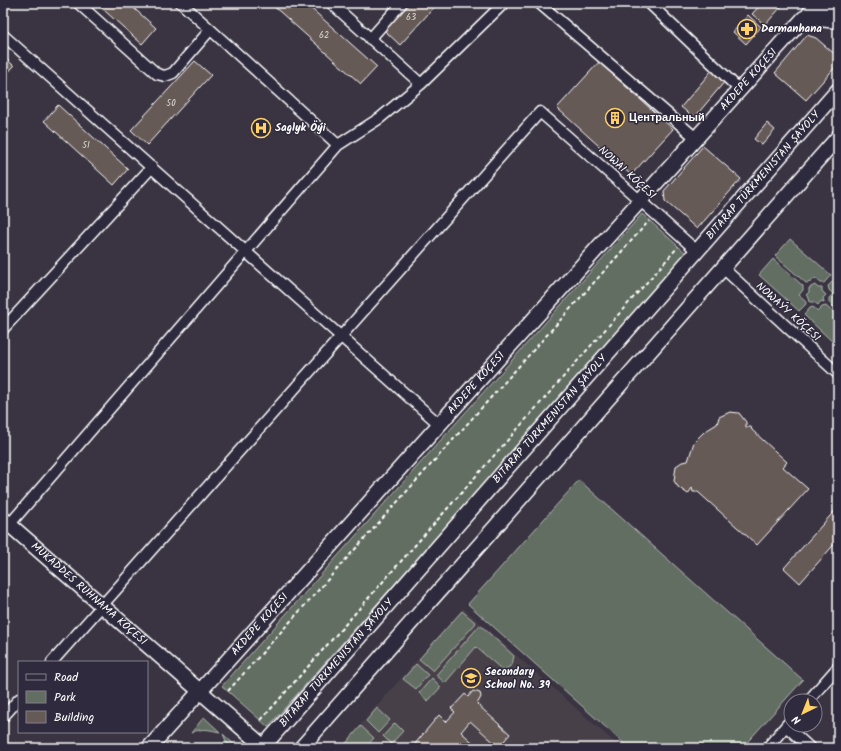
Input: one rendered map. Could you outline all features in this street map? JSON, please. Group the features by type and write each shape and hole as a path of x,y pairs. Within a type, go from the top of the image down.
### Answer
{"main road":[{"path":"804,18 821,11 838,8"},
{"name":"AKDEPE KÖÇESI","path":"149,748 641,202 804,18"},
{"path":"804,18 838,21"},
{"name":"BITARAP TÜRKMENISTAN ŞAÝOLY","path":"263,748 838,90"},
{"path":"301,748 838,137"},
{"name":"MUKADDES RUHNAMA KÖÇESI","path":"6,522 263,748"}],"street":[{"path":"78,3 157,74 165,76 173,73 210,30"},
{"path":"180,3 338,145"},
{"path":"331,3 421,84"},
{"path":"370,38 402,3"},
{"path":"6,522 338,145 380,118 421,84 504,3"},
{"path":"539,3 697,138"},
{"path":"649,3 740,90"},
{"path":"804,18 814,3"},
{"path":"3,35 440,425"},
{"name":"NOWAI KÖÇESI","path":"341,337 540,112 697,251"},
{"path":"3,329 152,167"},
{"name":"NOWAÝY KÖÇESI","path":"723,268 838,374"},
{"path":"53,661 341,337"},
{"path":"815,693 838,667"},
{"path":"3,717 18,700"},
{"path":"767,748 783,730"},
{"path":"797,733 810,748"}],"path":[{"path":"228,691 655,214"},
{"path":"261,720 684,240"}],"shaded area":[{"name":"Secondary School No. 39","path":"463,608 621,748 340,748"}],"green space":[{"path":"642,214 687,254 268,727 222,686"},
{"path":"790,239 831,275 824,283 821,283 815,278 811,282 806,283 775,256"},
{"path":"773,259 803,286 803,290 799,295 805,300 806,304 799,311 759,275"},
{"path":"835,279 838,281 838,310 829,303 829,298 833,294 829,290 828,286"},
{"path":"815,285 818,288 822,288 822,291 826,295 823,298 824,302 821,301 818,305 814,302 810,302 806,295 809,292 809,288"},
{"path":"826,306 838,317 838,343 836,345 804,315 810,308 813,307 818,311 822,307"},
{"path":"579,480 803,680 791,693 783,693 783,702 742,748 629,748 468,604"},
{"path":"462,611 476,623 433,671 419,659"},
{"path":"480,625 514,656 512,665 504,670 500,668 476,647 445,683 436,675"},
{"path":"416,664 428,675 416,689 403,679"},
{"path":"432,678 441,687 428,701 419,693"},
{"path":"377,708 390,720 378,733 366,721"},
{"path":"204,717 220,732 203,730 191,733"},
{"path":"395,723 403,731 391,744 383,736"},
{"path":"361,726 374,738 365,748 342,748"},
{"path":"223,734 238,748 229,748"}],"building":[{"path":"96,3 128,3 156,28 142,44"},
{"path":"270,3 305,3 377,67 361,84"},
{"path":"409,3 438,3 400,45 384,30"},
{"path":"762,3 777,3 781,7 765,25 752,14"},
{"name":"Dermanhana","path":"748,15 761,27 746,44 733,32"},
{"path":"807,35 816,38 838,57 838,64 806,100 775,73"},
{"path":"3,56 14,66 3,78"},
{"path":"195,61 211,75 147,145 131,130"},
{"name":"Центральный","path":"599,62 673,129 631,175 557,108"},
{"path":"713,69 726,80 694,118 681,107"},
{"path":"58,105 128,169 114,185 44,121"},
{"path":"767,123 775,130 762,145 754,139"},
{"path":"703,146 741,179 697,229 665,201 664,191"},
{"path":"730,412 739,413 746,422 746,427 751,427 752,430 787,462 783,467 808,489 757,545 698,492 693,492 692,488 688,494 678,487 674,481 676,466 682,462 688,461 694,442 704,432 717,424 719,417"},
{"path":"838,507 838,540 800,583 784,568"},
{"path":"473,691 480,693 481,697 477,704 510,734 499,747 470,721 461,732 479,748 418,748 414,745 439,715 446,722 455,712 451,709 465,694 468,697"}],"place":[{"name":"Dermanhana","path":"747,29"},
{"name":"Центральный","path":"615,118"},
{"name":"Saglyk Öýi","path":"261,128"},
{"name":"Secondary School No. 39","path":"471,678"}]}
